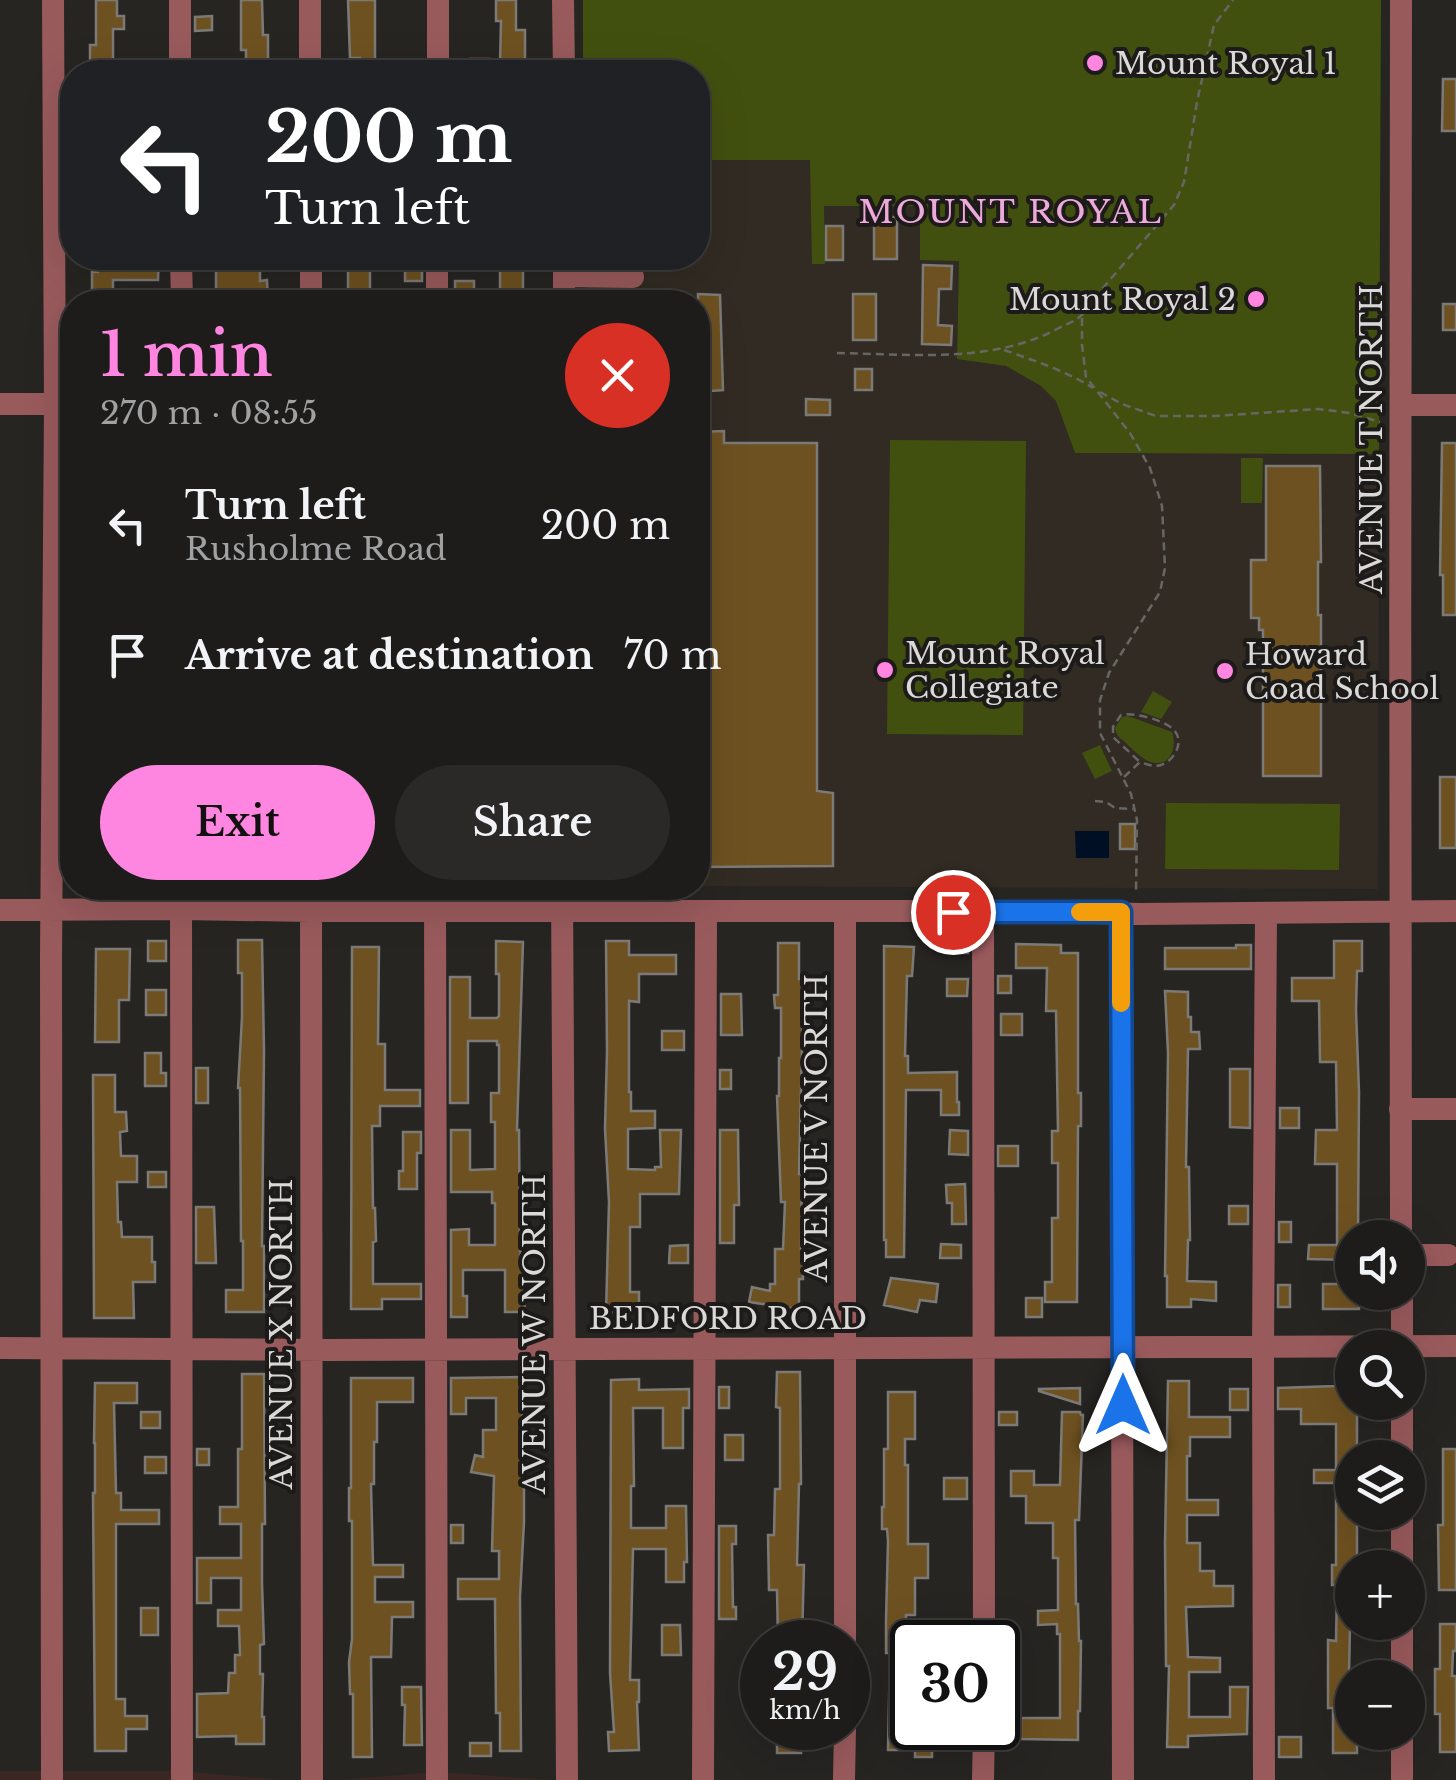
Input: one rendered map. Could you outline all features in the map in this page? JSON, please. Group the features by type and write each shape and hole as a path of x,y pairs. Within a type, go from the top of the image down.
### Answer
{"street":[{"path":"53,0 60,257"},
{"path":"180,0 180,60"},
{"path":"310,0 310,60"},
{"path":"438,0 438,60"},
{"path":"564,0 564,60"},
{"name":"AVENUE T NORTH","path":"1401,0 1401,1220"},
{"path":"587,270 633,276"},
{"path":"0,404 60,404"},
{"path":"1402,416 1456,405"},
{"path":"52,1780 51,910 60,560"},
{"path":"0,910 51,910 159,900"},
{"path":"181,900 182,1780"},
{"path":"200,900 311,912 1456,912"},
{"name":"AVENUE X NORTH","path":"311,900 312,1780"},
{"path":"435,900 437,1780"},
{"name":"AVENUE W NORTH","path":"562,900 566,1780"},
{"path":"983,912 984,1620"},
{"path":"702,1780 706,913"},
{"name":"AVENUE V NORTH","path":"845,1620 846,913"},
{"path":"1123,1780 1123,1347 1131,913"},
{"path":"1264,1780 1266,913"},
{"path":"1400,1109 1456,1109"},
{"path":"1425,1255 1448,1255"},
{"name":"BEDFORD ROAD","path":"1425,1347 1456,1346"},
{"name":"BEDFORD ROAD","path":"0,1348 1335,1347"},
{"path":"844,1750 844,1780"},
{"path":"984,1750 984,1780"},
{"path":"1402,1750 1402,1780"}],"path":[{"path":"1131,913 1142,894 1136,891 1137,820 1131,794 1100,733 1100,700 1109,673 1160,592 1165,568 1162,506 1150,468 1130,434 1086,377 1082,318 1091,302 1174,205 1184,182 1196,102 1214,25 1233,0"},
{"path":"837,354 1003,350 1036,340 1082,318"},
{"path":"1003,350 1079,379 1122,404 1156,416 1318,409 1350,413 1391,428 1402,416"},
{"path":"1132,712 1166,725 1178,739 1177,750 1169,761 1157,766 1140,762 1113,737 1112,727 1121,715 1132,712"},
{"path":"1123,778 1140,762"},
{"path":"1095,800 1115,808 1134,808"}],"shaded area":[{"name":"Mount Royal Collegiate","path":"710,157 813,157 814,206 920,206 959,260 957,359 1006,366 1041,386 1056,401 1075,453 1379,454 1378,889 710,886 710,290 588,290 588,270 710,270"},
{"path":"0,1771 182,1771 281,1780 0,1780"},
{"path":"437,1772 553,1780 342,1780"}],"green space":[{"path":"583,0 1381,0 1379,454 1075,453 1056,401 1041,386 1006,366 957,359 959,261 920,260 920,206 824,206 825,264 812,264 810,160 710,160 710,60 583,60"},
{"path":"890,440 1026,441 1023,735 887,734"},
{"path":"1241,458 1263,458 1262,503 1241,503"},
{"path":"1153,691 1172,702 1161,719 1141,712"},
{"path":"1122,717 1172,732 1173,747 1167,760 1149,761 1118,736 1115,728"},
{"path":"1100,745 1112,771 1095,779 1082,753"},
{"path":"1166,803 1340,804 1339,870 1165,869"}],"water":[{"path":"1075,831 1109,831 1109,858 1076,858"}],"building":[{"path":"96,0 117,0 117,16 124,16 124,29 113,29 113,60 90,60 90,45 96,45"},
{"path":"241,0 262,0 268,60 246,60 246,50 241,50"},
{"path":"348,0 375,0 375,60 350,58"},
{"path":"496,0 516,0 516,30 525,30 525,60 500,60 501,21 496,21"},
{"path":"212,16 212,30 195,31 195,17"},
{"path":"1443,79 1456,79 1456,131 1442,131"},
{"path":"874,217 897,217 897,259 874,259"},
{"path":"826,226 843,226 843,260 826,260"},
{"path":"923,265 952,266 951,289 939,289 938,325 952,326 951,345 922,344"},
{"path":"158,270 158,280 113,280 113,290 92,290 92,272"},
{"path":"216,270 260,270 260,281 267,280 267,290 216,290"},
{"path":"348,270 370,270 370,290 348,290"},
{"path":"405,270 422,270 422,281 405,281"},
{"path":"500,270 523,270 523,290 500,290"},
{"path":"455,281 474,281 474,290 455,290"},
{"path":"853,294 876,294 876,340 853,340"},
{"path":"710,295 720,295 723,390 710,391"},
{"path":"1443,304 1456,304 1456,330 1443,330"},
{"path":"855,369 872,369 872,390 855,390"},
{"path":"806,399 830,400 830,415 806,415"},
{"path":"724,431 724,443 817,443 817,791 833,793 833,866 710,867 710,432"},
{"path":"1442,443 1456,443 1456,615 1443,615"},
{"path":"1266,466 1320,466 1321,776 1263,776 1263,630 1259,630 1259,618 1251,618 1251,560 1266,560"},
{"path":"1440,777 1456,777 1456,848 1440,848"},
{"path":"1120,824 1135,824 1135,849 1120,849"},
{"path":"948,937 968,938 968,953 948,953"},
{"path":"238,940 262,940 264,1312 226,1312 226,1290 243,1290 238,1088 242,973 238,973"},
{"path":"148,941 166,941 166,961 148,961"},
{"path":"496,941 523,942 517,1130 525,1312 505,1312 505,1270 463,1270 467,1317 451,1317 451,1230 469,1229 469,1245 495,1245 495,1203 492,1192 451,1192 451,1130 470,1130 470,1170 495,1169 491,1093 499,1093 499,1045 497,1041 468,1041 468,1103 450,1103 450,977 470,977 470,1018 497,1018"},
{"path":"606,941 629,941 629,955 676,955 676,974 639,974 639,1002 629,1001 631,1111 655,1111 655,1128 628,1129 628,1169 661,1167 660,1130 681,1130 679,1194 640,1194 640,1227 630,1227 630,1292 639,1292 639,1312 606,1312"},
{"path":"1334,941 1362,941 1356,1010 1358,1220 1337,1220 1337,1164 1315,1164 1316,1130 1337,1130 1336,1062 1320,1062 1319,1001 1292,1001 1292,978 1334,978"},
{"path":"778,943 799,943 802,979 799,1174 803,1279 799,1279 799,1308 770,1308 749,1302 752,1287 770,1291 770,1284 775,1284 775,1249 783,1249 785,1202 781,1202 777,1096 781,1008 775,1008 774,995 778,995"},
{"path":"1016,944 1061,945 1061,953 1078,953 1081,1126 1077,1302 1045,1302 1045,1282 1052,1282 1052,1218 1058,1218 1058,1163 1052,1163 1052,1131 1058,1131 1056,1011 1046,1011 1047,968 1016,968"},
{"path":"1251,945 1251,969 1165,969 1165,948"},
{"path":"884,946 914,947 912,976 907,976 908,1073 957,1072 959,1102 959,1115 941,1115 941,1090 906,1090 904,1257 886,1257 884,1240"},
{"path":"352,947 379,947 378,1044 385,1044 385,1090 420,1090 420,1106 380,1106 380,1126 372,1126 376,1241 373,1284 421,1284 421,1299 382,1299 382,1309 351,1309"},
{"path":"96,949 130,949 129,1000 119,1000 119,1042 95,1042"},
{"path":"998,976 1011,976 1011,993 998,993"},
{"path":"947,979 968,979 967,996 947,996"},
{"path":"146,990 166,990 166,1015 146,1015"},
{"path":"1165,991 1188,992 1191,1032 1199,1032 1200,1049 1188,1049 1187,1281 1216,1282 1216,1301 1191,1299 1191,1307 1167,1307"},
{"path":"721,994 741,994 742,1035 721,1035"},
{"path":"1001,1014 1022,1014 1022,1035 1001,1035"},
{"path":"662,1031 684,1031 684,1050 662,1050"},
{"path":"145,1053 161,1053 166,1086 145,1086"},
{"path":"196,1068 208,1068 208,1103 196,1103"},
{"path":"1230,1069 1250,1069 1250,1128 1230,1127"},
{"path":"720,1070 731,1070 731,1089 720,1089"},
{"path":"93,1075 115,1075 115,1112 126,1112 127,1131 120,1132 121,1156 137,1156 137,1182 117,1182 122,1237 152,1237 155,1282 133,1282 134,1318 94,1318"},
{"path":"1280,1108 1299,1108 1299,1128 1280,1128"},
{"path":"720,1130 738,1130 739,1205 734,1205 734,1243 720,1243"},
{"path":"950,1130 968,1131 968,1155 949,1154"},
{"path":"403,1132 421,1132 417,1189 399,1189"},
{"path":"998,1146 1018,1146 1018,1166 998,1166"},
{"path":"148,1172 166,1172 166,1187 148,1187"},
{"path":"965,1184 966,1224 952,1224 952,1203 947,1203 946,1185"},
{"path":"1229,1206 1248,1206 1248,1224 1229,1224"},
{"path":"196,1207 214,1207 216,1263 196,1263"},
{"path":"1279,1222 1291,1222 1291,1242 1279,1242"},
{"path":"941,1244 961,1245 961,1258 940,1258"},
{"path":"688,1245 688,1263 669,1263 670,1246"},
{"path":"1309,1245 1335,1245 1335,1260 1308,1259"},
{"path":"891,1278 938,1284 936,1302 920,1300 917,1312 884,1305"},
{"path":"1323,1284 1335,1284 1335,1309 1323,1309"},
{"path":"1278,1285 1290,1285 1290,1307 1278,1307"},
{"path":"1026,1298 1042,1298 1042,1317 1026,1317"},
{"path":"777,1372 800,1372 797,1565 804,1565 803,1620 778,1620 777,1590 769,1590 768,1535 774,1535 775,1489 780,1489 780,1408 776,1407"},
{"path":"242,1374 264,1374 264,1644 260,1645 260,1674 264,1744 236,1744 236,1736 197,1737 197,1694 228,1693 229,1673 235,1673 235,1655 240,1655 239,1626 218,1626 218,1610 241,1610 241,1578 211,1578 211,1603 197,1603 197,1558 241,1558 241,1524 220,1524 220,1507 238,1507"},
{"path":"523,1377 521,1751 500,1751 495,1599 458,1599 458,1579 499,1579 499,1551 492,1551 494,1476 471,1472 475,1455 483,1457 483,1430 496,1430 496,1398 466,1398 466,1414 451,1414 451,1378"},
{"path":"351,1378 413,1378 413,1402 377,1402 371,1484 373,1565 403,1565 403,1577 375,1577 375,1602 413,1602 413,1617 392,1617 391,1657 371,1657 372,1757 353,1757 349,1662"},
{"path":"639,1379 639,1390 689,1389 689,1408 683,1408 683,1448 663,1448 663,1408 633,1408 631,1486 631,1528 666,1528 666,1506 686,1506 687,1562 684,1582 666,1582 666,1549 633,1549 630,1680 639,1680 639,1750 609,1751 608,1732 614,1732 610,1673 611,1380"},
{"path":"1168,1381 1189,1381 1189,1417 1230,1417 1230,1437 1190,1437 1187,1456 1187,1500 1218,1500 1218,1515 1187,1515 1187,1543 1200,1543 1200,1571 1214,1571 1214,1586 1233,1586 1233,1606 1186,1607 1188,1657 1220,1658 1220,1672 1189,1672 1189,1717 1230,1717 1230,1687 1248,1687 1247,1734 1188,1736 1188,1747 1167,1747"},
{"path":"95,1383 137,1383 137,1403 114,1403 116,1493 121,1493 121,1510 159,1510 159,1524 116,1524 116,1699 125,1699 125,1716 147,1716 147,1729 126,1729 126,1751 95,1751"},
{"path":"1335,1386 1335,1420 1357,1420 1357,1440 1336,1440 1336,1424 1301,1424 1301,1409 1278,1409 1278,1388"},
{"path":"719,1387 729,1387 729,1408 719,1408"},
{"path":"1080,1388 1080,1404 1039,1391 1039,1389"},
{"path":"1230,1389 1248,1389 1248,1410 1230,1410"},
{"path":"888,1392 915,1392 915,1439 905,1439 908,1544 928,1544 928,1578 915,1578 915,1615 906,1615 906,1620 890,1620 890,1653 886,1653 888,1541 887,1529 882,1529 882,1507 884,1449 888,1449"},
{"path":"141,1412 160,1412 160,1428 141,1428"},
{"path":"999,1412 1017,1412 1017,1425 999,1425"},
{"path":"1062,1412 1083,1415 1079,1520 1075,1520 1076,1604 1081,1641 1078,1740 1021,1739 1021,1718 1060,1718 1060,1634 1057,1624 1038,1625 1038,1611 1058,1610 1058,1558 1053,1558 1053,1523 1026,1523 1026,1496 1011,1496 1011,1471 1034,1471 1034,1485 1060,1485"},
{"path":"725,1435 743,1435 743,1460 725,1460"},
{"path":"197,1449 209,1449 209,1465 197,1465"},
{"path":"1443,1449 1456,1449 1456,1590 1439,1590"},
{"path":"145,1457 166,1457 166,1473 145,1473"},
{"path":"1314,1470 1335,1470 1335,1483 1314,1483"},
{"path":"944,1478 967,1478 967,1499 944,1499"},
{"path":"451,1525 463,1525 463,1543 451,1543"},
{"path":"719,1526 736,1526 736,1544 732,1544 736,1619 719,1619"},
{"path":"1336,1530 1357,1530 1357,1550 1336,1550"},
{"path":"141,1608 158,1608 158,1635 141,1635"},
{"path":"1440,1624 1456,1624 1452,1676 1456,1676 1456,1752 1440,1752 1440,1714 1435,1714"},
{"path":"662,1625 680,1625 681,1655 662,1655"},
{"path":"1328,1640 1350,1640 1349,1660 1335,1660 1335,1750 1357,1753 1333,1753 1333,1708 1328,1708"},
{"path":"890,1653 890,1750 888,1750"},
{"path":"402,1687 421,1687 422,1745 404,1745"},
{"path":"1279,1737 1301,1737 1301,1757 1279,1757"},
{"path":"470,1743 491,1743 491,1756 470,1756"},
{"path":"777,1750 801,1750 801,1753"},
{"path":"915,1750 932,1750 932,1757 915,1757"}],"slow traffic":[{"path":"1080,912 1121,912 1121,1003"}],"place":[{"name":"Mount Royal 1","path":"1095,63"},
{"name":"Mount Royal 2","path":"1256,299"},
{"name":"Mount Royal Collegiate","path":"885,670"},
{"name":"Howard Coad School","path":"1225,671"}],"district":[{"name":"MOUNT ROYAL","path":"1011,212"}],"route":[{"path":"953,912 1121,912 1123,1405"}]}
